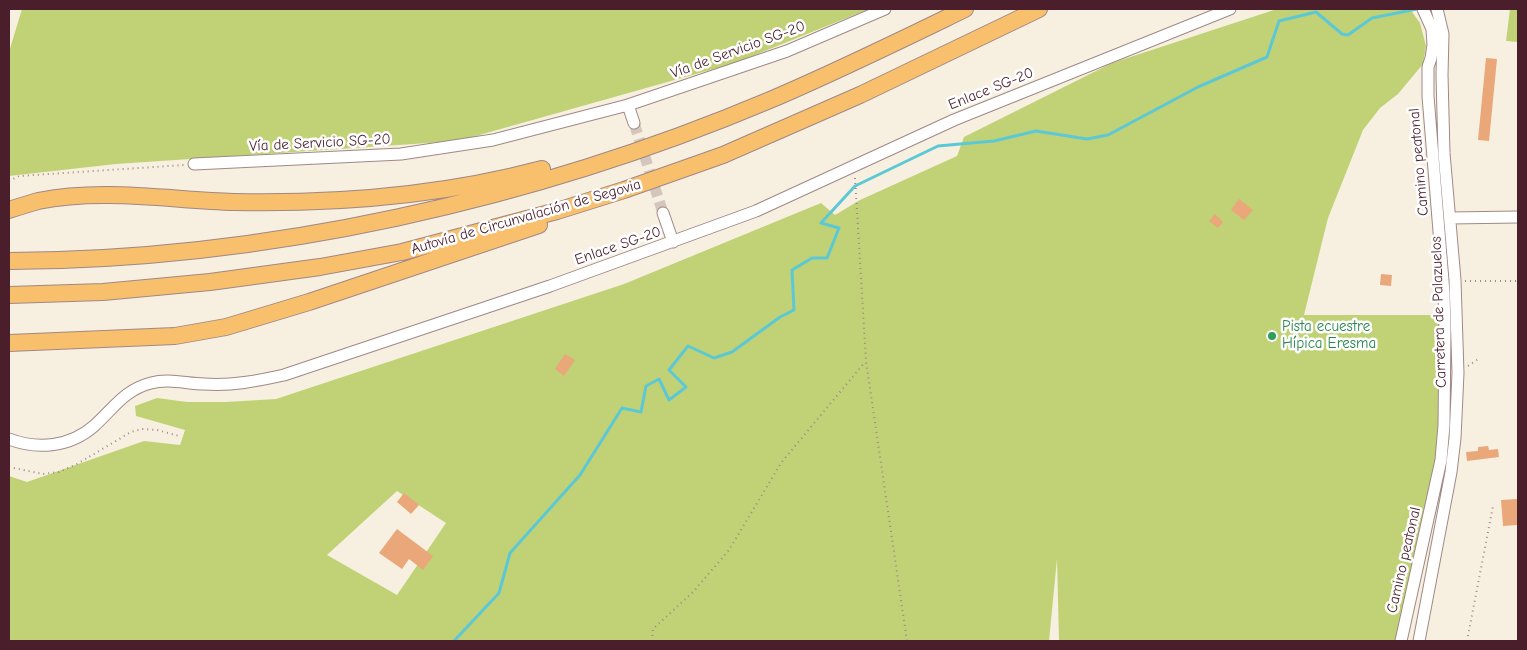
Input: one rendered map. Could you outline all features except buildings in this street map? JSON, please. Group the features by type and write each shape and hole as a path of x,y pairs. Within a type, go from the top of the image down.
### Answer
{"highway":[{"name":"Autovía de Circunvalación de Segovia","path":"10,261 102,259 206,249 318,234 402,217 523,186 628,153 770,100 965,9"},
{"name":"Autovía de Circunvalación de Segovia","path":"9,295 104,292 210,282 320,267 402,252 557,211 624,190 723,155 860,95 1039,9"},
{"path":"9,210 37,202 67,197 144,196 234,202 369,199 439,191 493,182 574,161 628,153"},
{"path":"9,343 175,336 226,327 309,302 521,232 624,190"}],"street":[{"name":"Vía de Servicio SG-20","path":"194,164 411,152 493,140 628,105 787,51 885,9"},
{"name":"Enlace SG-20","path":"9,439 21,444 34,446 61,443 85,433 126,394 153,382 173,381 231,384 255,382 284,375 550,286 756,211 954,120 1230,9"},
{"name":"Camino peatonal","path":"1402,641 1441,460 1444,425 1446,329 1428,96 1428,67 1433,45 1432,29 1423,9"},
{"name":"Carretera de Palazuelos","path":"1419,641 1453,458 1458,373 1455,280 1444,153 1443,34 1437,9"},
{"path":"628,105 634,123"},
{"path":"663,213 673,242"},
{"path":"1450,218 1518,217"}],"path":[{"path":"9,181 19,176 194,164"},
{"path":"854,166 866,361 907,641"},
{"path":"1455,280 1518,281"},
{"path":"652,641 652,629 664,616 694,591 729,550 782,463 866,361"},
{"path":"9,467 43,474 58,472 77,464 131,432 142,429 157,430 180,436"},
{"path":"1467,641 1493,506"}],"green space":[{"path":"22,9 869,9 735,63 458,141 116,164 9,176 9,52"},
{"path":"1277,9 1410,9 1420,23 1426,46 1423,64 1398,94 1380,108 1363,130 1328,218 1304,315 1442,315 1444,425 1403,641 1059,641 1057,559 1049,641 9,641 9,476 27,482 144,441 180,445 185,430 136,416 135,406 157,398 187,402 276,399 624,284 821,203 835,215 860,200 957,156 964,137 1112,63","holes":["397,491 446,523 397,595 327,555"]},
{"path":"1510,9 1518,9 1518,42 1506,41"}],"waterway":[{"path":"454,641 499,593 510,553 580,475 622,408 641,412 646,386 659,379 669,400 686,387 669,370 688,346 714,358 732,352 780,317 794,310 792,270 812,258 827,258 839,228 821,223 855,186 938,146 994,141 1036,131 1087,139 1108,135 1198,87 1267,57 1279,21 1316,12 1342,34 1348,35 1372,18 1417,9"}],"tunnel":[{"path":"634,123 663,213"}],"place":[{"name":"Pista ecuestre Hípica Eresma","path":"1272,336"}]}
